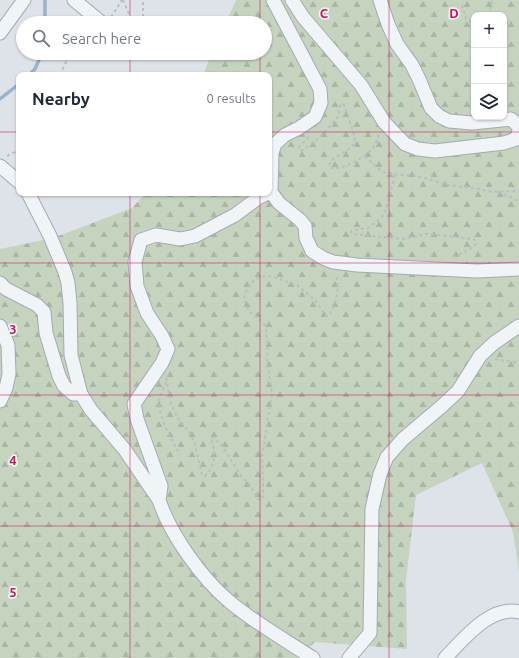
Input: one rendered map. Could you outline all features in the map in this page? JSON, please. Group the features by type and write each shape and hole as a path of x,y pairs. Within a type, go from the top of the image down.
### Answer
{"street":[{"path":"0,33 24,0"},
{"path":"74,0 100,16"},
{"path":"272,154 275,144 285,135 299,128 313,118 321,103 320,89 273,0"},
{"path":"292,0 303,17 361,85 384,122 405,144 418,149 435,150 504,143 516,139 519,131"},
{"path":"380,0 397,44 420,79 431,108 439,116 449,121 472,123 511,119 519,127"},
{"path":"3,161 16,178"},
{"path":"30,196 50,236 68,283 71,355 81,394 91,410 125,450 159,500 162,509 179,541 205,577 229,601 248,616 313,658"},
{"path":"159,500 161,486 137,419 134,404 162,363 168,349 162,336 147,313 137,286 135,262 141,240 156,235 180,240 195,236 235,215 262,196"},
{"path":"272,196 305,226 306,238 312,251 333,262 357,266 477,271 519,269"},
{"path":"0,283 6,289 37,305 44,312 46,333 59,376 64,386 72,394 81,394"},
{"path":"0,326 8,345 9,374 6,388 0,401"},
{"path":"349,658 370,634 372,509 380,474 387,457 403,439 458,391 481,355 494,342 519,326"},
{"path":"445,658 477,625 498,614 515,611 519,612"}],"path":[{"path":"109,16 122,0 130,16"},
{"path":"143,0 143,16"},
{"path":"489,12 492,0"},
{"path":"462,4 466,19 471,22"},
{"path":"61,72 67,60"},
{"path":"313,118 317,122 317,125 314,127 307,140 299,147 300,150 303,150 324,134 339,114 340,104 343,104 345,107 354,138 353,144 349,149 331,161 329,165 331,168 342,168 365,156 376,144 380,128 384,122"},
{"path":"3,161 16,152"},
{"path":"365,156 382,172 395,175 425,178 446,186 476,188 492,192 519,191"},
{"path":"395,175 386,210 382,217 368,228 354,230 351,232 352,234 405,239 426,234 440,235 473,239 476,241 476,244 470,249 443,261 438,265 437,269"},
{"path":"497,192 519,201"},
{"path":"162,363 165,367 166,382 171,404 177,417 189,432 195,444 202,474 205,476 208,474 214,460 211,438 213,437 223,447 241,476 250,485 258,499 261,500 263,497 262,458 272,393 267,360 268,350 266,327 249,311 244,298 246,291 254,280 261,277 270,276 296,284 315,300 326,316 329,316 335,304 338,288 333,262"},
{"path":"481,355 484,357 519,363"},
{"path":"166,382 159,401 159,407 165,424 180,455"}],"green space":[{"path":"236,0 519,0 519,571 513,532 482,463 416,495 406,580 407,649 315,642 296,658 0,658 0,249 53,238 132,208 143,196 272,196 272,72 204,72 209,60 272,60 272,16 229,16"}],"waterway":[{"path":"45,0 45,16"},
{"path":"32,72 39,60"},
{"path":"0,99 16,86"}]}
